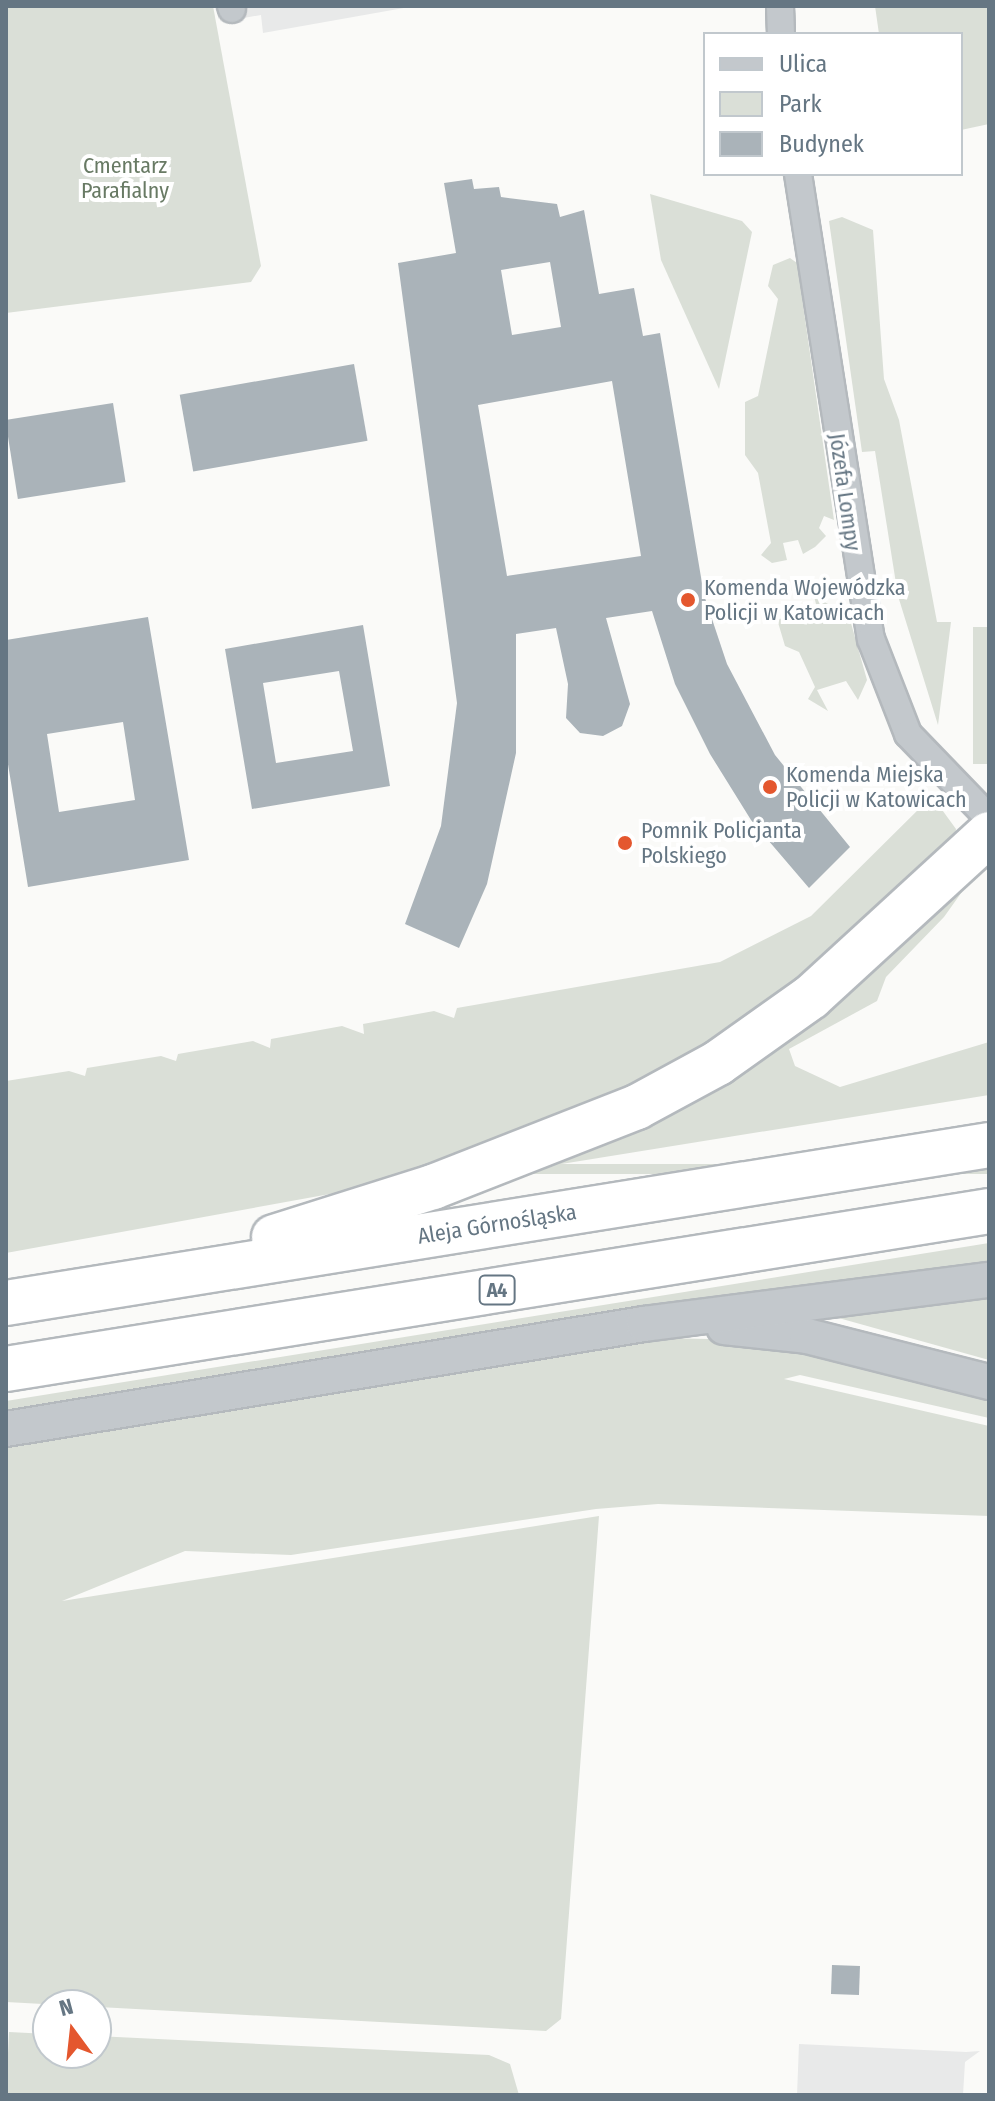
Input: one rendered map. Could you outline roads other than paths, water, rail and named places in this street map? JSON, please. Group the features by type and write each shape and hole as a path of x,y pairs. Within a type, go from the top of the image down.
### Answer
{"highway":[{"path":"122,1284 433,1187 637,1107 718,1063 811,997 989,834"},
{"name":"Aleja Górnośląska","path":"6,1303 989,1145"},
{"name":"A4","path":"6,1369 989,1211"}],"street":[{"path":"780,6 781,32"},
{"name":"Józefa Lompy","path":"798,176 871,639 908,734 989,818"},
{"path":"6,1429 644,1324 989,1280"},
{"path":"644,1324 807,1336 989,1382"}],"place":[{"name":"Komenda Wojewódzka Policji w Katowicach","path":"688,600"},
{"name":"Komenda Miejska Policji w Katowicach","path":"770,787"},
{"name":"Pomnik Policjanta Polskiego","path":"625,843"}],"park label":[{"name":"Cmentarz Parafialny","path":"125,178"}]}
